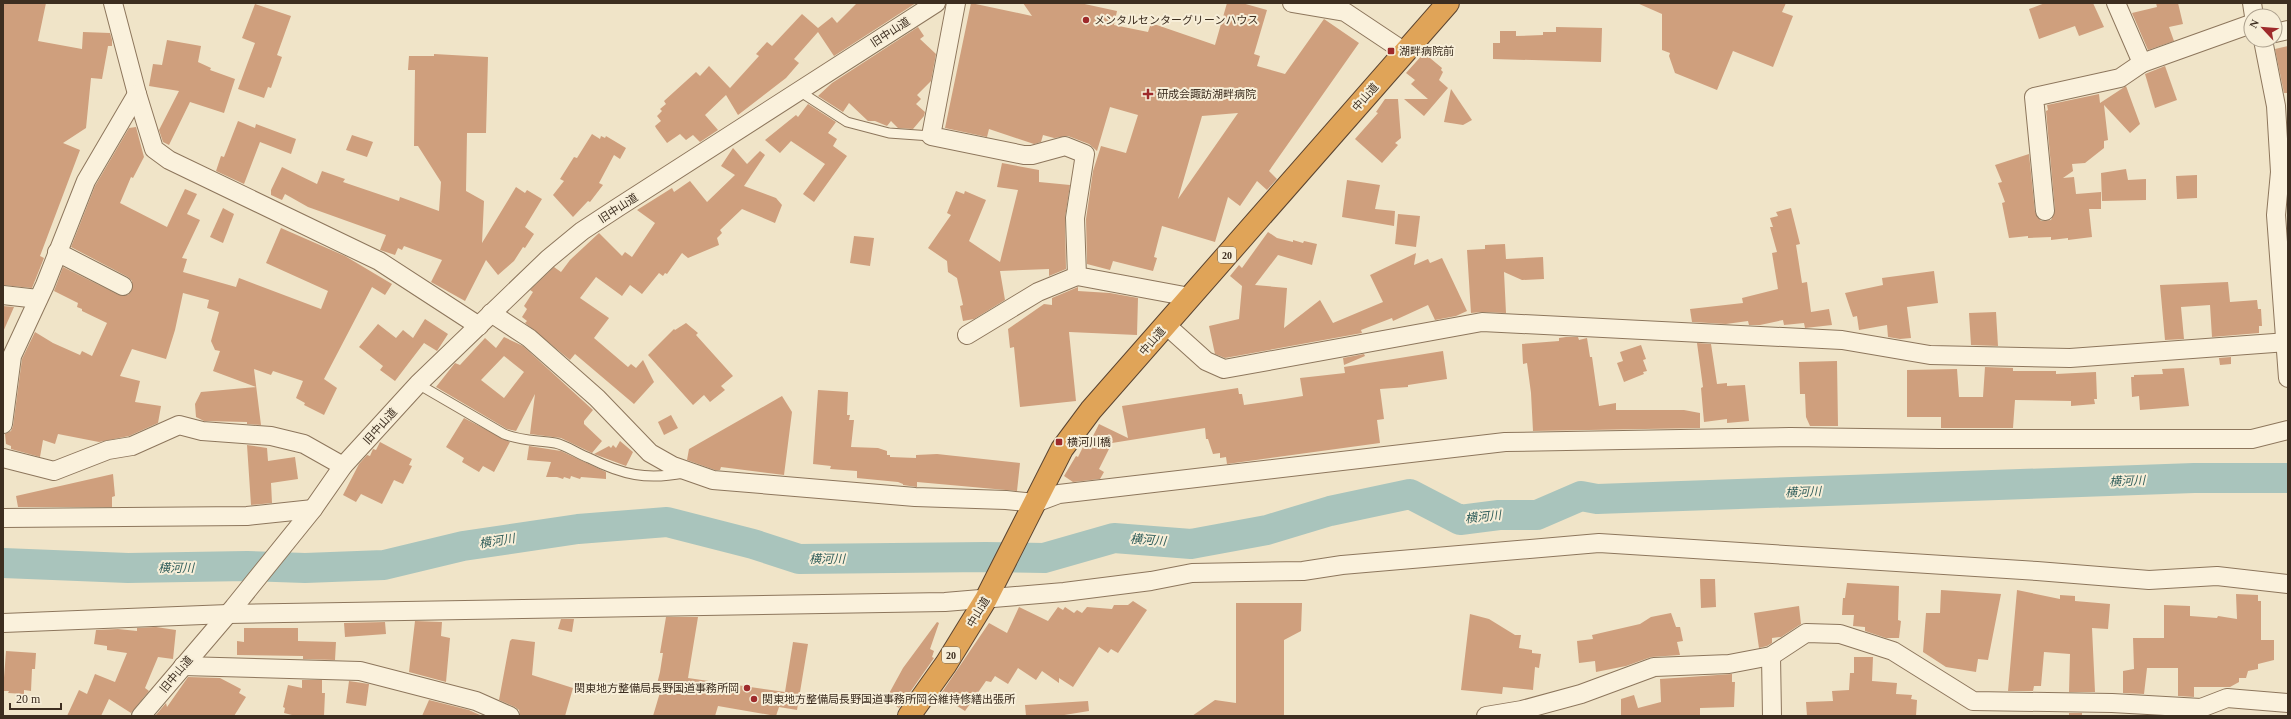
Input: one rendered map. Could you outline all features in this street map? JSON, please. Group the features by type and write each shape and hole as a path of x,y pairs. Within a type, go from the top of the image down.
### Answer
{"highway":[{"name":"中山道","path":"909,716 946,664 988,595 1062,449 1091,410 1448,3"}],"street":[{"path":"113,3 137,94 154,149 169,160 379,261 485,319 534,343 597,398 650,453 687,472 713,480 915,497 1006,500 1030,512 1059,494 1505,442 1790,437 1939,439 2252,439 2288,430"},
{"name":"旧中山道","path":"141,716 231,611 310,512 343,466 418,384 548,259 582,231 936,3"},
{"path":"956,3 931,136 1024,155 1032,155 1065,146 1085,154 1075,218 1076,276"},
{"path":"1292,3 1345,12 1405,52"},
{"path":"2116,3 2142,63"},
{"path":"2045,211 2034,97 2120,78 2142,63 2243,27"},
{"path":"2265,48 2276,106 2284,172 2276,215 2288,378"},
{"path":"3,424 12,356 38,299 86,182 137,94"},
{"path":"57,252 123,286"},
{"path":"967,335 1038,292 1076,276 1190,297"},
{"path":"3,295 38,299"},
{"path":"1166,325 1206,361 1224,369 1482,322 1842,340 1937,355 2070,358 2286,342"},
{"path":"3,458 54,471 108,450 132,446 179,425 202,431 271,436 304,444 343,466"},
{"path":"3,518 247,516 310,512"},
{"path":"3,623 231,611 937,602 988,595 1143,582 1192,573 1303,571 1342,565 1599,543 2037,571 2149,580 2217,576 2288,584"},
{"path":"1486,716 1522,710 1581,694 1654,667 1729,664 1771,656 1806,633 1840,634 1893,651 1972,701 2063,709 2112,710 2201,708 2227,698 2288,703"},
{"path":"1771,656 1772,716"},
{"path":"183,666 360,671 476,701 510,716"}],"lane":[{"path":"799,91 847,122 889,133 931,136"},
{"path":"418,384 517,440 556,443 598,463 627,473 658,478 687,472"}],"building":[{"path":"3,3 46,3 38,41 82,49 83,32 110,33 112,40 112,46 108,46 102,79 91,78 86,128 63,143 80,150 40,256 44,258 32,288 3,285"},
{"path":"857,3 916,3 834,56 818,32 794,59 799,63 786,78 738,115 726,95 705,115 718,130 700,142 693,135 686,140 680,134 667,143 656,128 655,126 661,121 657,116 662,111 660,109 666,104 664,101 696,72 700,76 709,66 730,88 759,56 756,54 767,42 772,46 802,14 818,28 832,17 837,23"},
{"name":"研成会諏訪湖畔病院","path":"971,3 1032,16 1023,3 1080,3 1117,11 1114,25 1148,32 1151,23 1215,45 1227,3 1242,3 1267,10 1254,54 1260,56 1257,66 1285,74 1324,19 1359,43 1269,171 1277,179 1267,190 1257,181 1240,206 1228,197 1215,242 1162,226 1154,257 1157,258 1153,271 1113,261 1110,270 1087,264 1086,219 1093,171 1101,146 1126,153 1138,115 1110,107 1097,151 1089,144 1068,136 1054,138 1043,135 1041,142 1034,144 989,129 987,137 945,128","holes":["1238,113 1178,199 1202,116"]},
{"path":"1637,3 1786,3 1782,12 1793,16 1773,67 1733,51 1717,90 1675,73 1669,56 1670,53 1662,50 1662,14"},
{"path":"2045,3 2093,3 2104,27 2079,36 2075,26 2039,39 2029,9"},
{"path":"2156,3 2178,3 2183,24 2169,27 2174,41 2148,50 2132,13 2157,7"},
{"path":"255,4 291,16 277,55 282,57 271,88 268,87 264,98 238,89 255,43 242,38"},
{"path":"918,27 924,36 920,39 936,54 931,81 917,95 921,99 916,104 925,112 924,116 913,129 898,128 891,121 887,126 875,121 868,121 849,103 843,112 818,96 832,83"},
{"path":"1556,27 1602,28 1601,62 1493,59 1493,43 1500,43 1500,31 1516,31 1516,36 1543,35 1543,32 1556,32"},
{"path":"167,40 201,46 198,62 211,68 210,70 235,79 224,113 190,102 169,145 163,142 159,130 179,91 149,86 153,64 162,65"},
{"path":"2288,46 2288,93 2284,93 2275,49"},
{"path":"1424,53 1442,68 1441,70 1443,72 1439,80 1448,88 1424,116 1404,99 1428,99 1411,84 1415,80 1406,73"},
{"path":"434,54 488,57 486,133 467,133 466,191 484,201 482,243 516,187 525,193 527,190 542,199 525,227 534,234 525,248 523,247 514,261 498,275 486,260 465,301 431,282 442,260 404,246 402,250 398,248 395,255 380,250 386,235 308,207 285,194 282,200 271,195 271,190 282,167 317,184 322,171 345,179 343,182 399,201 400,197 439,211 441,182 418,146 414,146 415,70 408,70 409,56 434,56"},
{"path":"2165,66 2177,100 2155,108 2145,74"},
{"path":"2126,86 2140,124 2130,133 2104,105 2108,140 2104,141 2104,148 2085,163 2072,164 2073,171 2063,178 2074,177 2076,194 2101,192 2101,209 2089,209 2092,237 2068,240 2068,238 2051,240 2051,237 2028,238 2028,236 2009,238 2002,203 2005,202 1998,183 2002,182 1995,165 2029,154 2035,212 2041,221 2051,220 2055,210 2046,111 2048,110 2047,105 2099,94 2100,103"},
{"path":"1451,89 1472,120 1463,125 1444,122"},
{"path":"1385,99 1398,99 1401,138 1395,143 1398,145 1382,163 1355,139 1378,113 1376,112"},
{"path":"808,104 836,122 828,133 837,139 833,146 847,156 814,202 803,194 825,164 791,141 780,153 765,140 796,115 798,117"},
{"path":"238,121 255,128 256,124 296,139 291,154 260,142 244,184 216,171 221,156 224,157"},
{"path":"136,127 144,157 133,178 131,177 120,203 167,227 185,189 197,194 187,214 200,220 182,258 187,259 183,272 236,287 239,278 321,309 328,291 266,263 281,228 345,256 392,284 385,295 372,287 324,379 337,388 324,415 304,405 305,403 296,398 303,381 273,371 271,375 254,369 261,425 247,424 247,422 204,421 196,417 195,404 201,392 256,387 213,371 220,351 215,350 211,341 219,312 207,308 209,300 183,293 175,330 166,359 132,349 120,376 140,381 135,402 161,406 158,423 129,436 99,442 58,434 55,444 43,440 40,457 11,449 11,446 6,444 5,434 11,431 13,426 22,359 35,332 53,343 80,355 82,351 92,356 107,323 82,311 82,309 77,307 78,303 54,291 63,267 119,295 128,295 132,290 132,281 128,277 71,247 95,186 129,128"},
{"path":"592,134 600,139 601,136 605,138 606,136 626,148 620,159 614,155 599,183 603,185 590,202 588,201 573,217 553,195 564,181 560,179 574,157 577,158"},
{"path":"352,135 373,142 367,157 346,150"},
{"path":"733,148 747,164 760,151 765,155 744,186 776,198 782,205 775,223 742,209 720,230 722,233 717,238 719,245 688,258 682,253 667,274 665,273 663,276 659,273 642,294 630,285 622,296 596,277 580,298 609,318 594,338 628,367 631,364 636,368 643,360 654,382 634,404 575,354 570,360 525,323 527,321 522,317 527,309 524,306 533,292 530,290 554,267 561,272 570,260 599,233 622,256 625,252 632,257 655,223 637,210 672,188 674,192 690,181 707,202 735,175 721,166"},
{"path":"1002,163 1039,170 1039,182 1070,185 1065,218 1066,269 1049,276 1049,269 1000,271 1005,300 974,319 963,321 960,306 963,305 957,278 948,272 947,261 928,248 951,215 947,213 956,191 964,194 965,191 986,200 969,241 1000,262 1018,190 997,187"},
{"path":"2126,169 2128,180 2146,179 2146,200 2102,201 2101,173"},
{"path":"2197,175 2197,198 2177,199 2176,176"},
{"path":"1347,180 1380,185 1375,209 1395,211 1394,226 1342,217"},
{"path":"223,208 234,214 223,243 210,237"},
{"path":"1791,208 1800,244 1796,245 1802,283 1807,282 1811,312 1829,309 1832,325 1805,328 1804,323 1784,325 1783,320 1760,325 1749,325 1748,321 1726,324 1692,322 1690,309 1743,303 1742,298 1778,289 1772,253 1777,252 1770,227 1773,227 1770,218 1778,216 1776,212"},
{"path":"1398,214 1420,216 1416,247 1395,244"},
{"path":"1268,232 1277,238 1293,242 1293,240 1303,243 1304,241 1317,244 1312,265 1278,255 1255,285 1287,288 1284,328 1320,300 1333,323 1383,302 1370,275 1416,253 1414,265 1428,259 1430,263 1442,258 1467,311 1456,316 1435,320 1428,305 1393,321 1392,318 1361,330 1362,333 1225,358 1215,354 1209,326 1239,319 1242,286 1230,276 1239,265 1242,268"},
{"path":"854,236 874,238 870,266 850,263"},
{"path":"1505,244 1506,259 1543,257 1544,279 1522,280 1504,272 1506,313 1471,313 1467,250 1485,249 1485,245"},
{"path":"1934,271 1938,303 1907,307 1911,338 1900,339 1888,337 1887,325 1859,330 1857,316 1853,317 1845,293 1883,285 1882,278"},
{"path":"2228,282 2230,302 2257,300 2258,309 2261,309 2262,326 2259,326 2259,333 2212,337 2210,305 2181,307 2184,339 2165,340 2160,285"},
{"path":"1078,287 1078,291 1110,293 1138,298 1137,335 1069,332 1076,401 1020,407 1014,347 1010,348 1008,329 1044,304 1052,305 1052,298"},
{"path":"3,306 14,307 3,332"},
{"path":"1996,312 1998,346 1971,345 1969,313"},
{"path":"425,319 448,334 437,351 424,343 395,381 380,370 383,366 359,347 378,324 396,338 403,330 413,338"},
{"path":"686,323 698,333 696,335 733,376 721,386 725,390 710,402 704,395 693,405 648,355 674,329 675,330"},
{"path":"504,337 523,346 593,410 584,421 584,424 602,441 592,453 561,438 530,434 535,394 516,431 507,429 436,387 455,363 460,365 485,338 496,348","holes":["504,356 524,372 504,398 481,380"]},
{"path":"1578,337 1579,340 1587,338 1590,357 1592,357 1599,406 1616,403 1616,410 1684,410 1700,413 1700,428 1533,431 1531,393 1527,363 1523,364 1522,344 1559,341 1559,338"},
{"path":"1697,343 1711,344 1717,384 1727,383 1727,386 1745,385 1749,421 1727,423 1727,419 1704,422 1701,388 1703,387"},
{"path":"1641,345 1646,359 1643,360 1647,371 1643,372 1644,374 1624,382 1617,363 1623,361 1620,352"},
{"path":"1443,351 1447,379 1408,385 1408,387 1380,389 1384,419 1377,420 1380,443 1227,464 1226,457 1220,458 1220,453 1213,454 1208,439 1206,439 1205,428 1112,443 1099,469 1104,472 1100,479 1073,482 1064,476 1076,456 1078,457 1088,437 1092,438 1099,424 1128,438 1122,406 1238,388 1239,394 1242,394 1244,405 1303,396 1300,378 1345,373 1344,367"},
{"path":"1364,354 1365,356 1344,365 1343,358"},
{"path":"2231,357 2231,364 2220,365 2219,358"},
{"path":"1837,361 1838,426 1810,426 1806,417 1805,394 1800,394 1799,362"},
{"path":"1985,367 2013,368 2013,371 2056,371 2056,374 2096,372 2097,399 2094,399 2095,404 2071,406 2071,401 2015,400 2013,428 1941,428 1941,417 1907,417 1907,370 1957,369 1959,397 1983,397"},
{"path":"2184,368 2189,406 2140,410 2139,396 2132,397 2131,377 2134,377 2134,375 2163,374 2162,369"},
{"path":"818,390 848,392 847,415 850,415 849,420 854,420 851,447 878,448 887,451 887,455 890,455 890,457 916,458 916,455 937,454 1020,463 1017,491 917,482 917,487 903,485 898,482 857,478 857,471 830,469 831,466 813,464"},
{"path":"782,396 792,412 784,475 721,467 720,470 715,470 687,460 689,449"},
{"path":"671,415 678,428 664,435 658,422"},
{"path":"464,418 510,442 494,472 483,466 479,472 462,462 464,458 446,447"},
{"path":"620,441 633,452 626,466 594,454 609,446 611,448 613,445 616,448"},
{"path":"380,442 412,459 409,465 412,466 403,484 394,480 382,504 361,494 356,502 343,495 359,464 367,455 370,456 373,449 376,450"},
{"path":"247,445 267,448 268,461 295,457 298,479 271,483 272,503 251,505"},
{"path":"529,446 561,451 606,472 606,479 581,477 580,479 571,476 570,479 564,477 563,479 557,477 546,477 551,462 527,460"},
{"path":"113,474 115,496 112,497 112,507 18,507 16,496"},
{"path":"1700,579 1715,579 1716,607 1701,608"},
{"path":"1847,583 1899,586 1898,620 1901,621 1899,638 1886,638 1865,631 1865,627 1853,626 1854,615 1842,615 1843,598 1845,598"},
{"path":"1941,590 2001,594 1988,660 1978,659 1976,672 1946,667 1923,652 1926,613 1940,613"},
{"path":"2017,590 2060,599 2060,595 2075,596 2075,601 2110,604 2108,629 2092,628 2095,692 2069,692 2070,654 2044,652 2041,686 2034,686 2033,691 2008,691"},
{"path":"2236,594 2258,595 2258,601 2261,601 2261,640 2274,640 2274,660 2258,664 2258,669 2248,671 2246,678 2239,678 2239,682 2230,687 2194,687 2194,697 2178,696 2178,668 2147,668 2144,694 2123,693 2123,671 2134,669 2133,638 2164,638 2164,605 2190,606 2190,616 2217,618 2218,616 2237,619"},
{"path":"1133,601 1147,610 1118,653 1111,649 1108,653 1099,647 1073,687 1059,678 1059,683 1042,671 1036,680 1018,668 1008,684 995,676 991,682 986,681 965,711 940,695 989,623 1007,633 1019,607 1048,621 1058,607 1063,610 1065,607 1074,613 1077,610 1082,613 1087,607 1112,609 1114,605 1128,605"},
{"path":"1236,603 1302,603 1301,631 1284,640 1284,716 1192,716 1215,700 1236,703"},
{"path":"1799,606 1801,624 1781,637 1772,638 1772,643 1767,646 1759,648 1754,613"},
{"path":"1671,613 1676,627 1680,627 1683,641 1677,642 1680,655 1651,657 1626,666 1596,672 1595,661 1579,663 1577,641 1593,639 1592,635 1640,624 1651,617"},
{"path":"1470,614 1489,619 1515,635 1521,635 1519,648 1532,650 1532,653 1541,654 1539,668 1535,667 1533,690 1503,687 1502,694 1461,690"},
{"path":"666,617 698,617 688,678 785,692 793,642 808,644 797,710 779,707 776,716 718,706 715,716 653,716 661,689 656,688 663,653 660,653"},
{"path":"561,619 574,619 572,632 558,629"},
{"path":"415,621 442,622 441,636 450,638 446,682 409,672"},
{"path":"385,622 386,634 345,637 344,623"},
{"path":"937,622 939,623 930,649 934,651 932,657 934,658 899,708 886,699 903,668"},
{"path":"156,627 176,630 173,659 158,657 145,688 149,691 131,713 109,699 101,716 67,716 79,690 87,694 95,674 115,682 127,653 107,650 107,646 94,644 96,630 118,629 137,631 137,628"},
{"path":"244,628 298,628 298,641 336,642 335,660 303,659 303,656 237,655 237,641 244,642"},
{"path":"512,639 535,642 532,675 573,688 565,716 520,716 519,710 499,700 510,641"},
{"path":"6,651 36,653 35,669 32,669 31,691 24,690 24,694 8,693 9,691 3,691"},
{"path":"1854,657 1873,657 1872,681 1897,683 1896,694 1912,695 1911,699 1917,700 1916,716 1807,716 1806,702 1833,701 1832,691 1849,690 1850,673 1854,673"},
{"path":"1732,674 1732,682 1735,682 1734,707 1700,708 1700,716 1621,716 1621,699 1634,695 1638,708 1661,702 1660,679"},
{"path":"188,677 220,678 241,689 239,693 246,697 234,716 155,716 166,703 167,707"},
{"path":"302,680 322,680 322,693 325,693 324,716 296,716 284,713 285,708 283,707 288,685 302,688"},
{"path":"349,681 369,684 366,706 346,703"},
{"path":"429,700 469,710 482,716 422,716"},
{"path":"1088,701 1089,711 1058,716 1026,716 1025,705"},
{"path":"2069,713 2082,713 2082,716 2069,716"}],"waterway":[{"name":"横河川","path":"3,563 128,568 247,566 305,568 384,565 463,546 578,529 667,522 753,544 799,559 986,557 1044,558 1114,538 1191,544 1267,530 1330,511 1410,494 1460,520 1499,515 1537,515 1581,496 1597,499 2194,478 2288,478"}],"place":[{"name":"メンタルセンターグリーンハウス","path":"1086,20"},
{"name":"湖畔病院前","path":"1391,51"},
{"name":"研成会諏訪湖畔病院","path":"1148,94"},
{"name":"横河川橋","path":"1059,442"},
{"name":"関東地方整備局長野国道事務所岡","path":"747,688"},
{"name":"関東地方整備局長野国道事務所岡谷維持修繕出張所","path":"754,699"}]}
